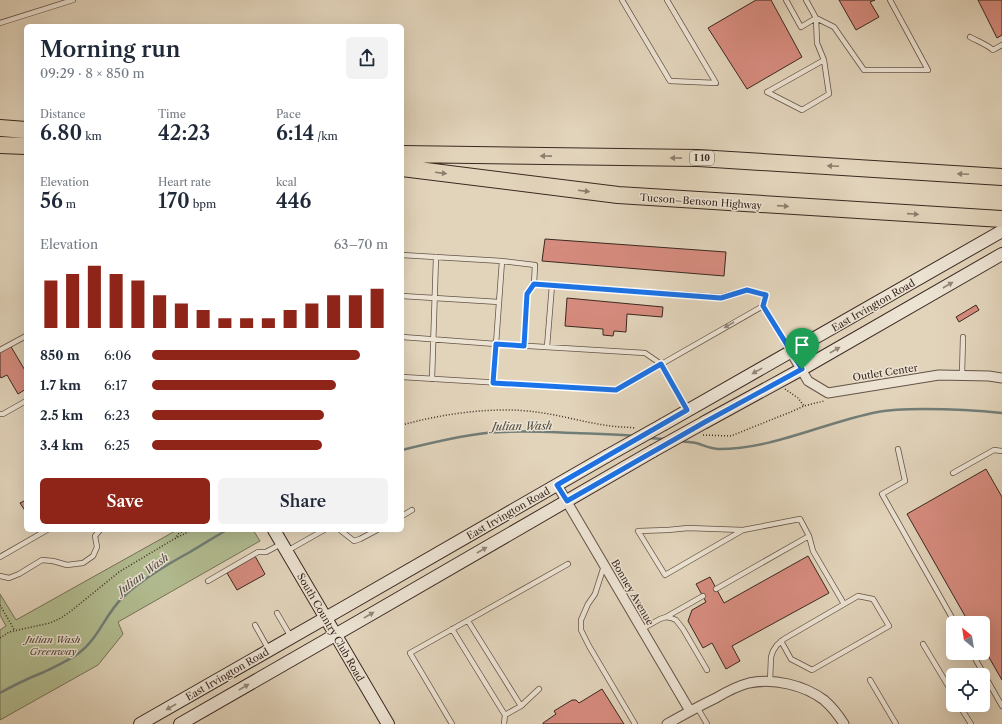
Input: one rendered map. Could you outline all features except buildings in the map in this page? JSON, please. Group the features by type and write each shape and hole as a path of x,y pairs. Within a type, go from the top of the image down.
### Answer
{"highway":[{"path":"3,129 24,130"},
{"path":"0,144 23,146"},
{"name":"I 10","path":"404,154 698,158 1002,176"},
{"name":"Tucson–Benson Highway","path":"404,168 618,195 1002,220"},
{"path":"977,219 1002,223"}],"main road":[{"name":"East Irvington Road","path":"140,724 1002,231"},
{"name":"East Irvington Road","path":"180,724 653,451 802,369 1002,254"},
{"name":"South Country Club Road","path":"275,532 388,724"}],"street":[{"name":"Outlet Center","path":"791,352 808,381 828,393 939,375 989,376 1002,378"},
{"name":"Bonney Avenue","path":"557,485 642,629 694,709"},
{"path":"667,724 735,688 749,683 765,682 798,686 811,692 825,701 834,710 844,724"}],"lane":[{"path":"0,23 74,0"},
{"path":"622,0 670,81 716,83 667,0"},
{"path":"786,0 801,27 816,18"},
{"path":"806,0 816,18 817,43 824,60 829,94 802,110 767,92 824,60"},
{"path":"816,18 834,27 864,70 928,70 890,0"},
{"path":"970,37 989,46 992,50 1002,45"},
{"path":"404,255 502,261 535,265 534,284 527,294 524,346"},
{"path":"432,379 436,257"},
{"path":"493,383 502,261"},
{"path":"404,378 616,390 763,306 766,295 747,290 721,298 534,284"},
{"path":"547,347 552,285"},
{"path":"404,296 499,302"},
{"path":"763,306 791,352"},
{"path":"0,350 24,337"},
{"path":"404,337 645,353 661,364 687,410"},
{"path":"962,375 963,337"},
{"path":"0,414 3,414 24,402"},
{"path":"898,449 905,481 882,494 951,616"},
{"path":"953,473 994,450 1002,451"},
{"path":"404,515 412,510"},
{"path":"743,530 665,575 638,531 688,528 743,530 800,519 809,536 813,551 844,604"},
{"path":"0,557 44,532"},
{"path":"0,576 9,578 19,574 42,560 53,560 67,565 83,563 93,556 97,547 95,536 98,532"},
{"path":"208,581 258,552 266,552 284,547 319,532"},
{"path":"343,532 354,541 373,532"},
{"path":"716,589 809,536"},
{"path":"452,724 410,653 568,564"},
{"path":"604,564 595,594 588,604 581,620 581,630 635,724"},
{"path":"642,629 703,596"},
{"path":"770,682 772,657 776,645 781,641 800,629 858,596 873,599 889,626 812,670 791,659 781,641"},
{"path":"276,613 291,638"},
{"path":"666,617 676,620 680,624 707,670"},
{"path":"468,621 521,706"},
{"path":"255,625 270,650"},
{"path":"452,629 505,716 504,724"},
{"path":"923,644 946,682"},
{"path":"976,660 1002,706"},
{"path":"870,680 896,724"},
{"path":"505,716 521,706 539,689"},
{"path":"694,709 707,724"},
{"path":"963,712 971,724"}],"path":[{"path":"784,388 798,398 804,406"},
{"path":"404,423 416,420 467,412 516,410"},
{"path":"174,539 182,532"},
{"path":"0,638 9,632 50,623 61,618 119,572 188,532"},
{"path":"0,605 14,631"}],"green space":[{"name":"Julian Wash Greenway","path":"173,532 254,532 260,541 118,622 123,634 98,665 0,720 0,630 6,626 0,615 0,594 16,620"}],"waterway":[{"path":"681,441 696,443 716,449 760,445 858,416 895,410 953,409 1002,413"},
{"name":"Julian Wash","path":"404,450 454,438 497,432 520,431 634,436"},
{"path":"649,438 664,439"},
{"name":"Julian Wash","path":"0,693 62,663 79,653 91,641 116,605 130,591 163,567 224,532"}],"route":[{"path":"534,284 721,298 747,290 766,295 763,306 802,369 653,451 567,501 557,485 687,410 661,364 616,390 493,383 496,344 524,346 527,294 534,284"}]}
